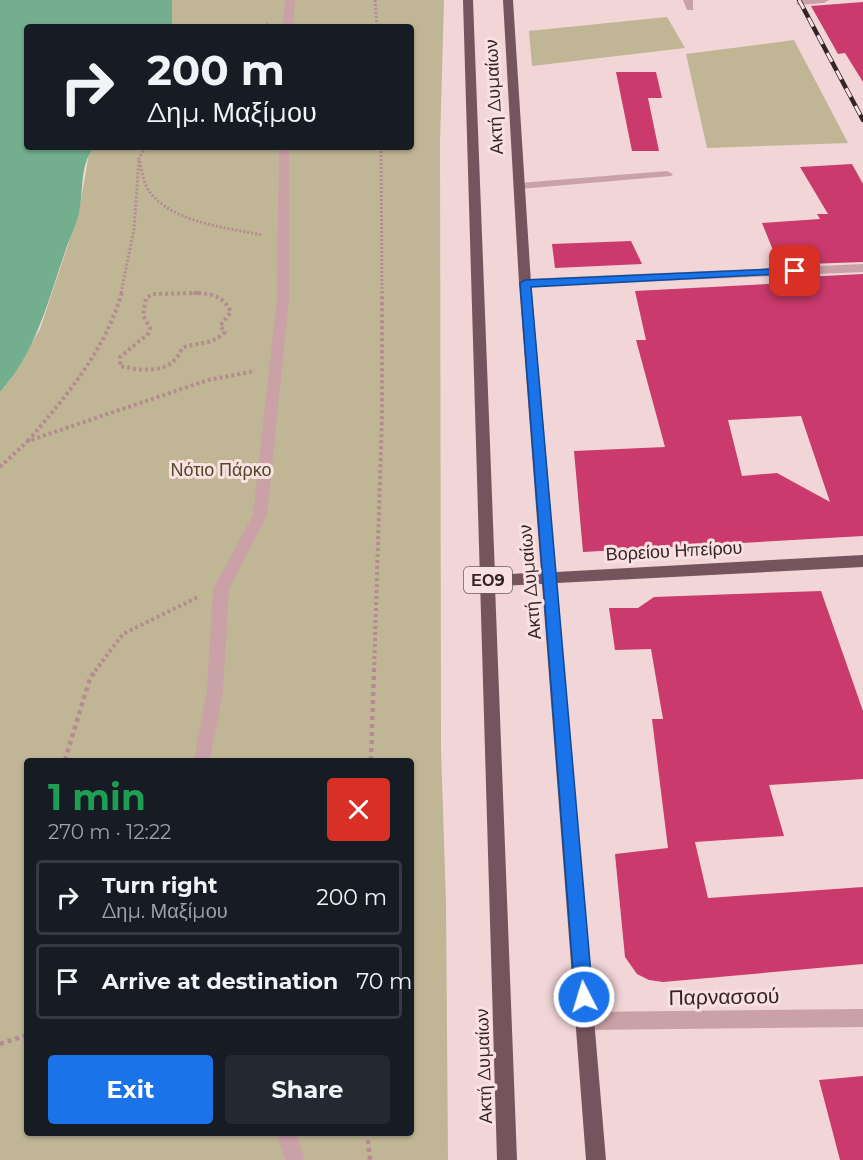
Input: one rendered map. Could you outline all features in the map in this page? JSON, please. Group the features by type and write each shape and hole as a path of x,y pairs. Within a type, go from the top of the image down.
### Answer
{"main road":[{"name":"Ακτή Δυμαίων","path":"468,0 507,1160"},
{"name":"Ακτή Δυμαίων","path":"508,0 525,283 596,1160"},
{"name":"Βορείου Ηπείρου","path":"488,580 863,561"}],"street":[{"path":"288,24 290,0"},
{"path":"801,3 824,0"},
{"path":"202,758 215,690 221,589 260,515 283,299 284,150"},
{"path":"519,186 667,174"},
{"path":"525,283 863,268"},
{"name":"Παρνασσού","path":"586,1021 863,1018"},
{"path":"287,1136 295,1160"}],"path":[{"path":"375,0 377,24"},
{"path":"0,466 28,441 65,397 102,344 120,302 139,207 140,159 144,150"},
{"path":"371,758 382,416 381,150"},
{"path":"140,159 148,190 163,203 196,220 283,239"},
{"path":"198,293 215,294 224,299 231,312 220,326 225,332 221,337 211,342 190,344 183,348 182,355 171,364 146,372 120,366 120,357 148,334 150,328 143,315 146,297 153,294 198,293"},
{"path":"28,441 208,380 276,367"},
{"path":"66,758 90,678 123,634 177,606 221,589"},
{"path":"0,1044 24,1036"},
{"path":"367,1136 370,1160"}],"green space":[{"name":"Νότιο Πάρκο","path":"172,0 444,0 440,142 441,749 446,903 448,1160 0,1160 0,392 10,380 40,329 79,212 91,150 414,150 414,24 172,24"},
{"path":"667,17 685,48 532,66 529,31"},
{"path":"794,40 848,143 707,148 686,54"}],"shaded area":[{"path":"0,0 172,0 172,24 24,24 24,150 92,150 84,170 78,218 40,325 23,360 0,392"}],"building":[{"path":"863,2 863,82 845,53 838,54 811,6"},
{"path":"616,72 656,72 662,98 648,98 659,151 632,151"},
{"path":"852,164 863,184 863,262 779,265 762,223 820,219 817,214 828,214 800,167"},
{"path":"631,241 642,264 555,268 552,244"},
{"path":"863,274 863,536 583,552 574,451 665,447 636,340 646,340 635,291 786,283 784,278","holes":["801,416 830,502 777,473 742,476 728,420"]},
{"path":"821,591 863,711 863,779 769,785 784,836 695,842 708,898 863,887 863,964 663,982 649,980 637,974 625,957 615,854 668,848 652,719 663,719 651,649 615,650 609,608 638,608 654,597"},
{"path":"863,1076 863,1160 840,1160 819,1080"}],"railway":[{"path":"799,0 863,120"}],"route":[{"path":"584,997 525,283 795,271"}]}
